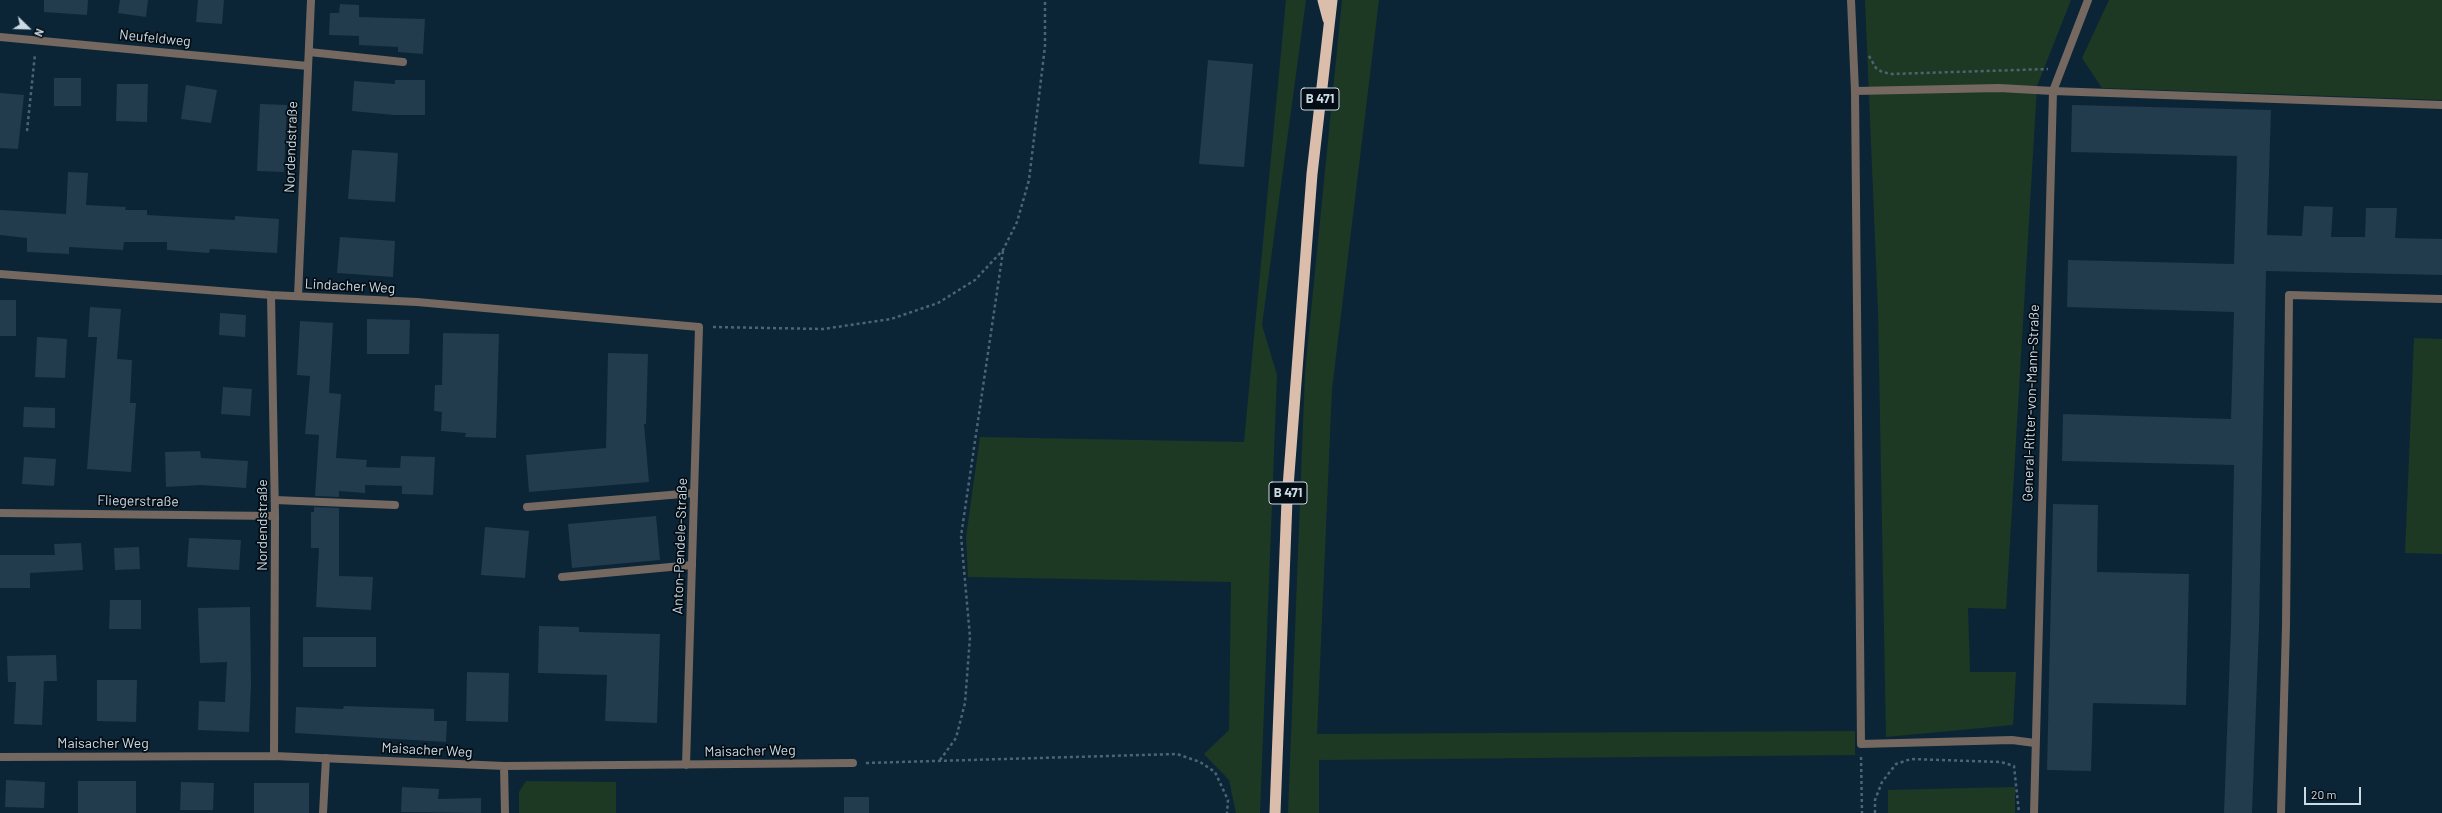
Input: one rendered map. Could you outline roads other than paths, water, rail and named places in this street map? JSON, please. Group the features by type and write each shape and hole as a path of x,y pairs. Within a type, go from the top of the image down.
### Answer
{"highway":[{"path":"1323,0 1329,23"},
{"name":"B 471","path":"1275,813 1287,500 1310,189 1332,0"}],"street":[{"name":"Nordendstraße","path":"298,296 311,0"},
{"path":"1851,0 1854,91 1861,744 2012,740 2035,743"},
{"name":"General-Ritter-von-Mann-Straße","path":"2034,813 2053,90 2088,0"},
{"name":"Neufeldweg","path":"0,36 308,66"},
{"path":"308,52 403,62"},
{"path":"1854,91 1999,88 2442,105"},
{"name":"Lindacher Weg","path":"0,274 271,295 417,302 699,327"},
{"name":"Nordendstraße","path":"271,295 275,500 274,756"},
{"path":"2281,813 2286,626 2289,295 2442,300"},
{"name":"Anton-Pendele-Straße","path":"686,765 699,327"},
{"path":"527,507 694,493"},
{"path":"275,500 395,505"},
{"name":"Fliegerstraße","path":"0,513 275,516"},
{"path":"562,577 692,565"},
{"name":"Maisacher Weg","path":"0,757 274,756 504,766 853,763"},
{"path":"323,813 326,758"},
{"path":"504,766 505,813"}]}
